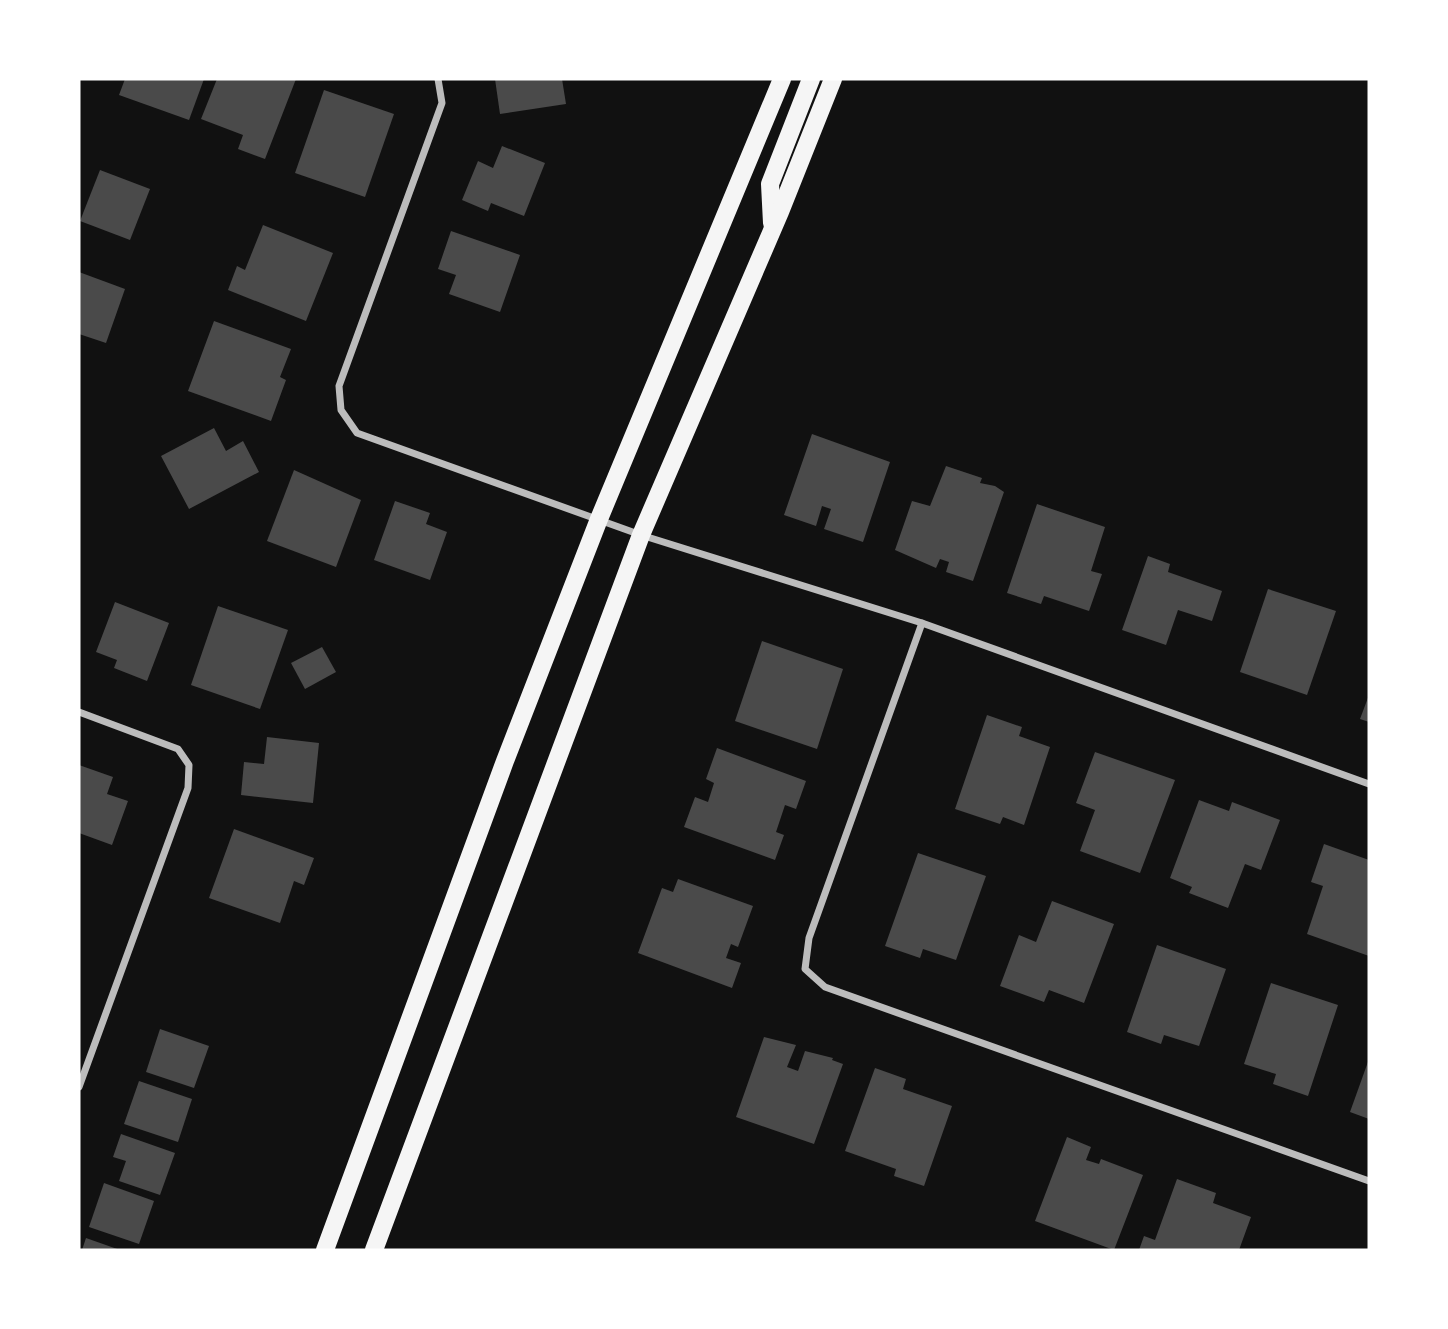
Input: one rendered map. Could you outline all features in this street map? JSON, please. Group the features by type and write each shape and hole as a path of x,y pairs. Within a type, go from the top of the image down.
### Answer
{"main road":[{"path":"325,1250 500,774 599,519 782,79"},
{"path":"772,230 770,184 811,79"},
{"path":"374,1250 641,535 772,230 833,79"}],"street":[{"path":"438,79 442,103 339,386 341,410 357,433 641,535 922,623 1369,784"},
{"path":"922,623 808,938 805,970 825,987 1369,1181"},
{"path":"79,712 178,749 189,765 188,788 79,1087"}],"building":[{"path":"125,79 204,79 189,120 119,95"},
{"path":"217,79 296,79 265,159 238,149 243,135 201,119"},
{"path":"495,79 562,79 566,104 500,114"},
{"path":"324,90 394,114 365,197 295,173"},
{"path":"502,146 545,163 524,216 491,203 488,211 462,200 478,161 493,168"},
{"path":"100,170 150,189 130,240 80,221"},
{"path":"263,225 333,253 306,321 228,290 237,266 245,270"},
{"path":"451,231 520,255 500,312 449,294 456,275 438,269"},
{"path":"79,272 125,289 106,343 79,334"},
{"path":"214,321 291,349 280,377 286,380 271,421 188,391"},
{"path":"214,428 226,451 243,441 259,472 189,509 161,456"},
{"path":"812,434 890,462 863,542 824,529 831,509 822,506 816,526 784,515"},
{"path":"946,466 982,478 980,483 995,486 1004,492 973,581 946,572 949,562 940,559 936,568 895,550 912,501 930,506"},
{"path":"294,470 361,500 336,567 267,541"},
{"path":"395,501 430,513 426,524 447,532 430,580 374,560"},
{"path":"1037,504 1105,527 1091,571 1102,574 1089,611 1044,596 1041,604 1007,593"},
{"path":"1148,556 1170,564 1168,572 1222,591 1212,621 1178,610 1166,645 1122,630"},
{"path":"1268,589 1336,611 1307,695 1240,672"},
{"path":"115,602 169,623 147,681 114,668 117,660 96,652"},
{"path":"218,606 288,630 260,709 191,685"},
{"path":"762,641 843,669 817,749 735,721"},
{"path":"322,647 336,672 305,689 291,663"},
{"path":"1369,695 1369,722 1360,719"},
{"path":"987,715 1022,727 1019,736 1050,747 1024,825 1003,817 1000,824 955,809"},
{"path":"267,737 319,743 313,803 241,795 244,762 264,764"},
{"path":"717,748 806,781 796,809 785,805 776,832 784,835 775,860 684,827 695,797 708,802 714,783 706,779"},
{"path":"1095,752 1175,780 1140,873 1080,851 1095,810 1076,803"},
{"path":"79,765 113,777 107,794 128,801 112,845 79,833"},
{"path":"1199,800 1229,811 1232,802 1280,820 1261,870 1245,864 1228,908 1189,893 1192,887 1170,878"},
{"path":"234,829 314,858 304,885 294,881 280,923 209,898"},
{"path":"1324,844 1369,860 1369,956 1307,934 1323,886 1311,882"},
{"path":"918,853 986,876 956,960 923,949 920,958 885,946"},
{"path":"678,879 753,906 738,947 731,944 726,958 741,963 732,988 638,953 662,888 673,892"},
{"path":"1052,901 1114,924 1084,1003 1049,990 1044,1002 1000,986 1019,935 1036,942"},
{"path":"1157,945 1226,969 1199,1046 1164,1035 1161,1044 1127,1032"},
{"path":"1271,983 1338,1005 1308,1096 1273,1084 1276,1074 1244,1064"},
{"path":"160,1029 209,1046 194,1088 146,1072"},
{"path":"764,1037 796,1045 787,1067 798,1071 805,1051 833,1058 832,1060 843,1064 814,1144 736,1117"},
{"path":"1369,1059 1369,1119 1350,1112"},
{"path":"875,1068 906,1079 903,1089 952,1106 924,1186 894,1176 896,1169 845,1151"},
{"path":"139,1081 192,1099 178,1142 124,1124"},
{"path":"121,1134 175,1153 160,1195 119,1181 126,1161 113,1157"},
{"path":"1067,1137 1091,1147 1086,1160 1099,1164 1101,1159 1143,1175 1114,1250 1035,1221"},
{"path":"1177,1179 1216,1193 1213,1203 1251,1217 1239,1250 1139,1250 1144,1236 1155,1240"},
{"path":"104,1183 154,1201 139,1244 89,1227"},
{"path":"86,1238 120,1250 82,1250"}]}
